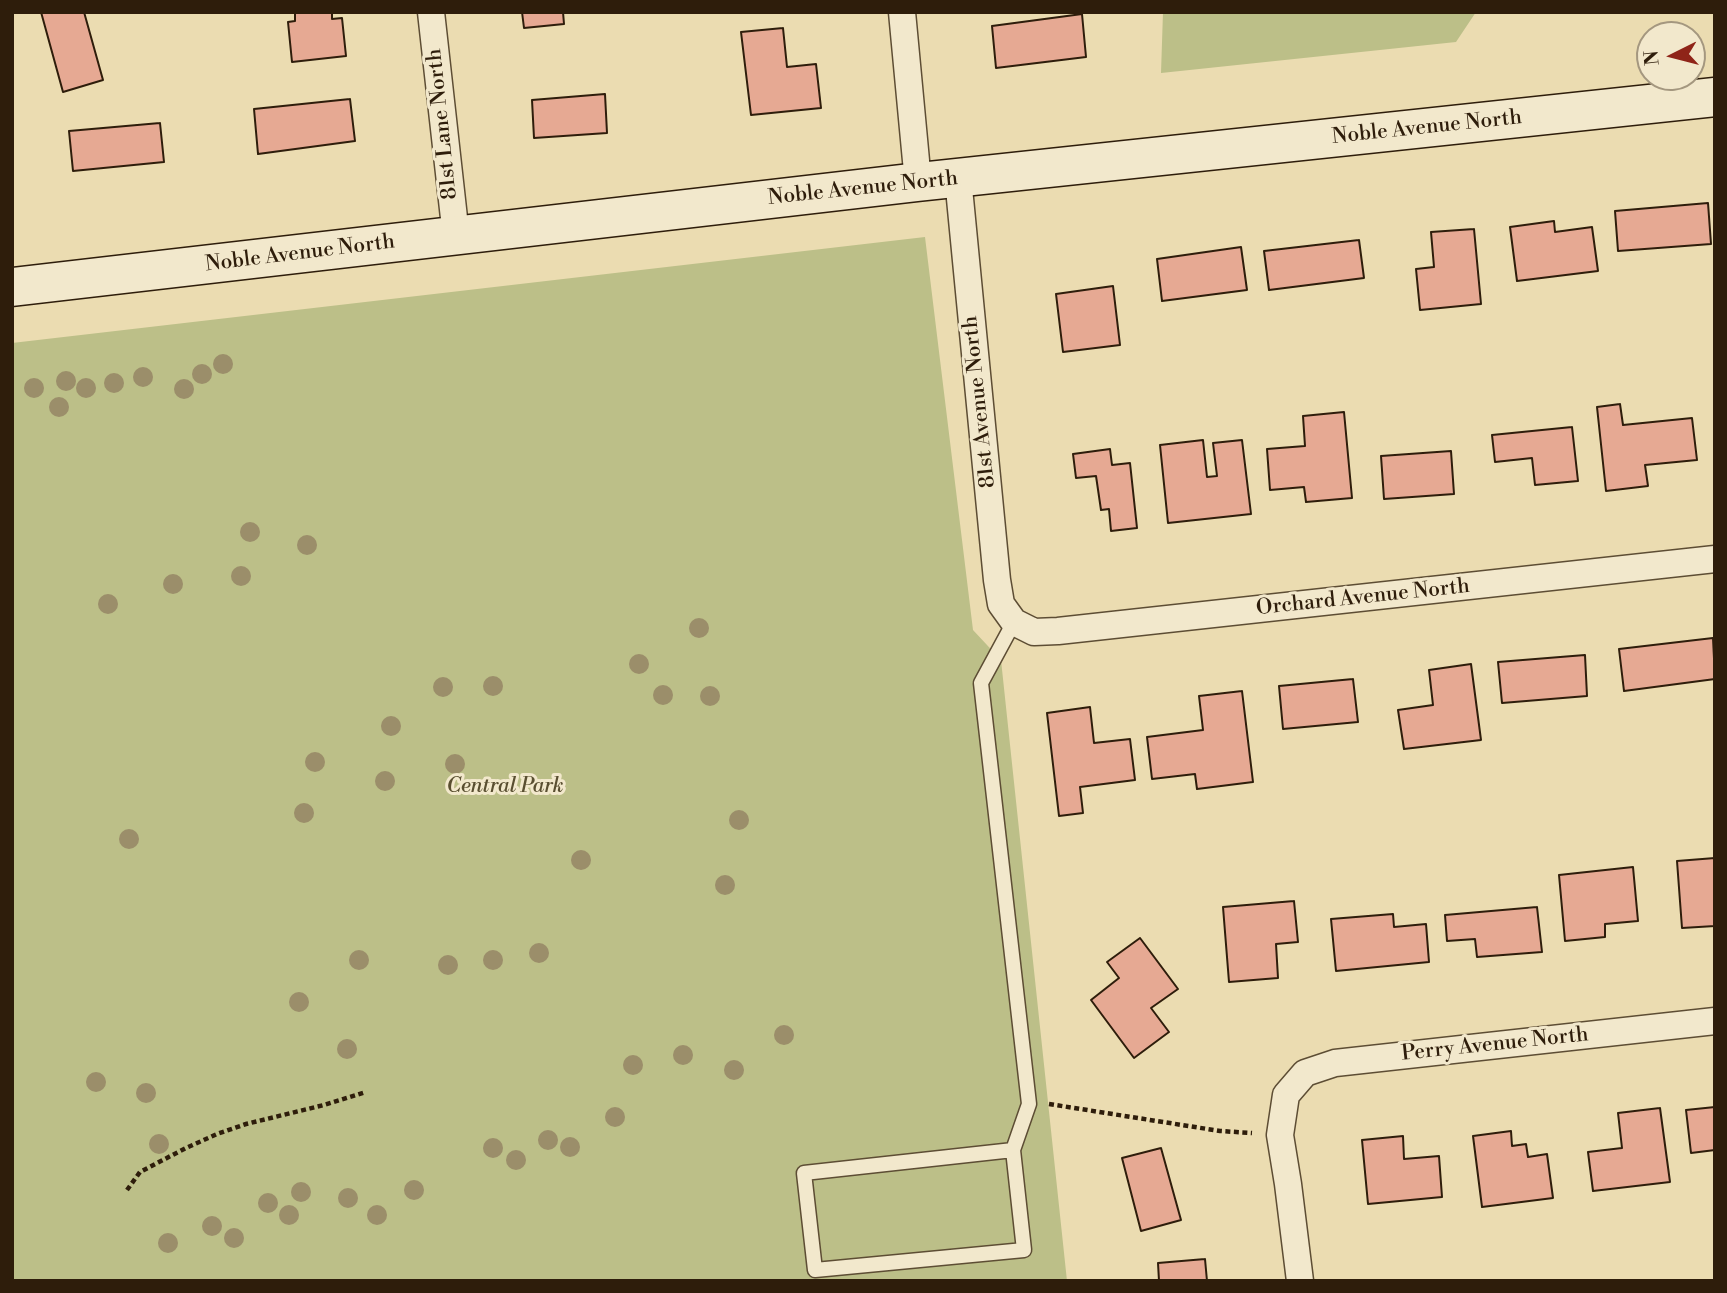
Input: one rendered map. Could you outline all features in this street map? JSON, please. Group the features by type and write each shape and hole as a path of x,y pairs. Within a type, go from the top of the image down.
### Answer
{"street":[{"name":"81st Lane North","path":"431,12 456,236"},
{"path":"902,12 918,182"},
{"name":"Noble Avenue North","path":"12,287 918,182 1715,97"},
{"name":"81st Avenue North","path":"958,178 997,580 1001,604 1014,622"},
{"name":"Orchard Avenue North","path":"1014,622 1034,632 1058,631 1715,559"},
{"name":"Perry Avenue North","path":"1280,1135 1286,1095 1305,1073 1335,1063 1715,1021"},
{"path":"1280,1135 1300,1281"}],"lane":[{"path":"1013,1150 804,1173 815,1270 1024,1250 1013,1150 1029,1104 981,683 1014,622"}],"path":[{"path":"127,1190 139,1172 217,1134 366,1092"},
{"path":"1029,1104 1045,1104 1220,1131 1280,1135"}],"green space":[{"path":"1163,12 1476,12 1456,42 1161,73"},
{"name":"Central Park","path":"925,237 973,630 1001,660 1067,1281 12,1281 12,343"}],"building":[{"path":"41,12 84,12 103,80 63,92"},
{"path":"295,12 332,12 332,19 342,18 346,56 292,62 288,22 295,21"},
{"path":"522,12 563,12 564,24 524,28"},
{"path":"1082,14 1086,57 996,68 992,26"},
{"path":"783,28 787,67 816,64 821,108 751,115 741,32"},
{"path":"605,94 607,133 534,138 532,100"},
{"path":"350,99 355,141 258,154 254,109"},
{"path":"160,123 164,162 73,171 69,131"},
{"path":"1708,203 1711,244 1618,251 1615,211"},
{"path":"1554,221 1555,232 1592,227 1598,271 1517,281 1510,227"},
{"path":"1474,229 1481,304 1420,310 1416,269 1434,267 1431,232"},
{"path":"1359,240 1364,278 1269,290 1264,251"},
{"path":"1241,247 1247,290 1162,301 1157,259"},
{"path":"1113,286 1120,345 1063,352 1056,294"},
{"path":"1620,404 1623,425 1692,418 1697,460 1645,465 1648,486 1606,491 1597,407"},
{"path":"1344,412 1352,498 1306,502 1304,487 1270,490 1267,449 1305,446 1303,416"},
{"path":"1572,427 1578,481 1535,485 1532,458 1495,462 1492,435"},
{"path":"1203,440 1207,477 1217,476 1213,443 1242,440 1251,514 1168,523 1160,445"},
{"path":"1110,449 1112,465 1130,463 1137,528 1111,531 1109,509 1101,510 1096,476 1076,478 1073,454"},
{"path":"1451,451 1454,494 1384,499 1381,456"},
{"path":"1713,638 1715,679 1624,691 1619,649"},
{"path":"1585,655 1587,696 1502,703 1498,662"},
{"path":"1471,664 1481,740 1404,749 1398,710 1433,705 1429,670"},
{"path":"1353,679 1358,722 1283,729 1279,686"},
{"path":"1242,691 1253,782 1197,789 1195,774 1152,779 1147,737 1203,730 1199,696"},
{"path":"1090,707 1094,743 1130,739 1135,780 1080,787 1083,813 1059,816 1047,713"},
{"path":"1715,858 1715,926 1682,928 1677,861"},
{"path":"1633,867 1638,921 1605,924 1605,937 1565,941 1559,875"},
{"path":"1294,901 1298,942 1276,944 1278,978 1229,982 1223,907"},
{"path":"1537,907 1542,952 1477,957 1475,939 1447,941 1445,915"},
{"path":"1393,914 1394,927 1426,924 1429,962 1336,971 1331,919"},
{"path":"1140,938 1178,989 1151,1008 1169,1032 1134,1058 1091,1000 1119,978 1107,962"},
{"path":"1715,1107 1715,1150 1691,1153 1686,1110"},
{"path":"1660,1108 1670,1182 1593,1191 1588,1152 1622,1148 1618,1113"},
{"path":"1511,1131 1512,1146 1526,1144 1528,1157 1547,1154 1553,1198 1482,1207 1473,1136"},
{"path":"1403,1136 1404,1159 1439,1156 1442,1197 1368,1204 1362,1140"},
{"path":"1161,1148 1181,1220 1141,1231 1122,1158"},
{"path":"1205,1259 1207,1281 1159,1281 1158,1263"}]}
